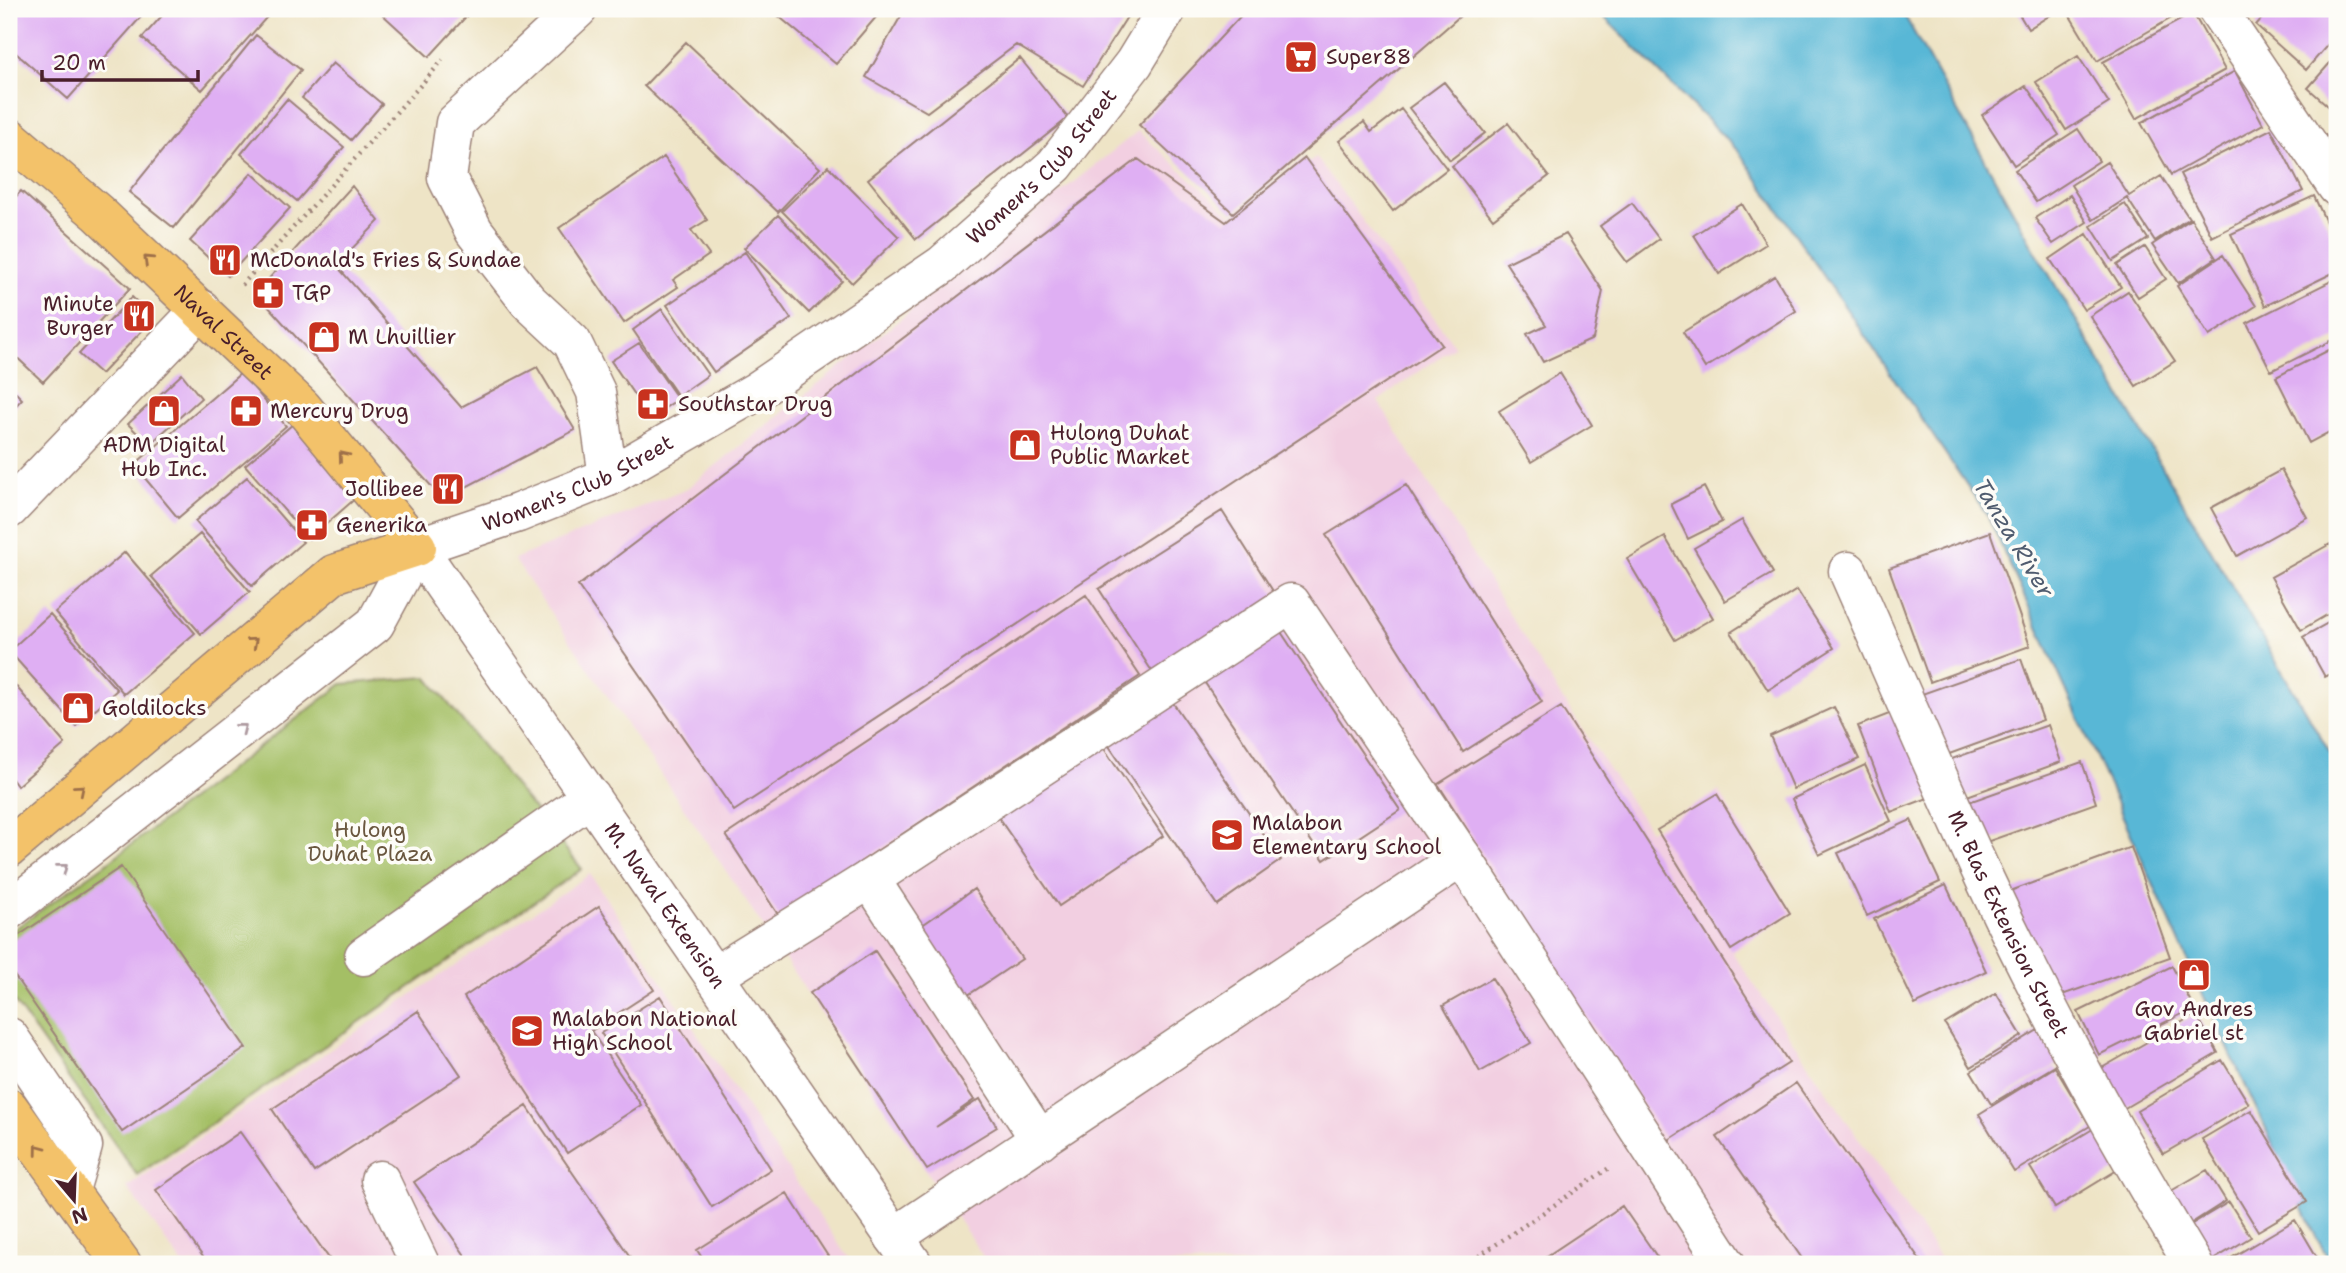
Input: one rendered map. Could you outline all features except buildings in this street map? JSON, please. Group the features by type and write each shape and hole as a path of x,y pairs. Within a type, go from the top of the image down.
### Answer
{"main road":[{"name":"Naval Street","path":"9,137 97,213 302,407 417,547"},
{"name":"Women's Club Street","path":"9,848 334,574 417,547"},
{"path":"9,1108 122,1264"}],"street":[{"path":"578,9 455,123 447,178 482,242 528,302 572,342 596,392 608,477"},
{"name":"Women's Club Street","path":"417,547 518,513 608,477 757,391 942,265 1055,165 1134,63 1167,9"},
{"path":"2217,9 2337,187"},
{"path":"9,509 205,313"},
{"path":"9,909 375,624 417,547"},
{"name":"M. Naval Extension","path":"417,547 903,1250"},
{"name":"M. Blas Extension Street","path":"1848,571 1986,882 2049,1009 2144,1183 2193,1264"},
{"path":"713,976 870,879 1292,603 1462,857 1726,1264"},
{"path":"364,956 591,797"},
{"path":"903,1250 1040,1140 1462,857"},
{"path":"870,879 1040,1140"},
{"path":"9,1037 83,1146 70,1190"},
{"path":"380,1180 420,1264"}],"path":[{"path":"205,313 239,288 443,60"},
{"path":"1467,1264 1648,1142"}],"shaded area":[{"name":"Malabon Elementary School","path":"1138,131 1237,220 1316,157 1455,346 1378,401 1557,691 1650,831 1719,791 1793,913 1732,952 1944,1264 988,1264 514,559 685,490"},
{"name":"Malabon National High School","path":"590,874 852,1264 182,1264 127,1187"}],"green space":[{"name":"Hulong Duhat Plaza","path":"427,677 582,869 137,1175 9,994 9,933 111,860 342,684"}],"water":[{"name":"Tanza River","path":"1596,9 1901,9 2033,247 2337,765 2337,1264 2332,1264 2316,1237 2194,975 1988,516 1739,152"}],"place":[{"name":"Super88","path":"1301,57"},
{"name":"McDonald's Fries & Sundae","path":"225,260"},
{"name":"TGP","path":"268,293"},
{"name":"Minute Burger","path":"139,316"},
{"name":"M Lhuillier","path":"324,337"},
{"name":"Southstar Drug","path":"653,404"},
{"name":"ADM Digital Hub Inc.","path":"164,411"},
{"name":"Mercury Drug","path":"246,411"},
{"name":"Hulong Duhat Public Market","path":"1025,445"},
{"name":"Jollibee","path":"448,489"},
{"name":"Generika","path":"312,525"},
{"name":"Goldilocks","path":"78,708"},
{"name":"Malabon Elementary School","path":"1227,835"},
{"name":"Gov Andres Gabriel st","path":"2194,975"},
{"name":"Malabon National High School","path":"527,1031"}]}
